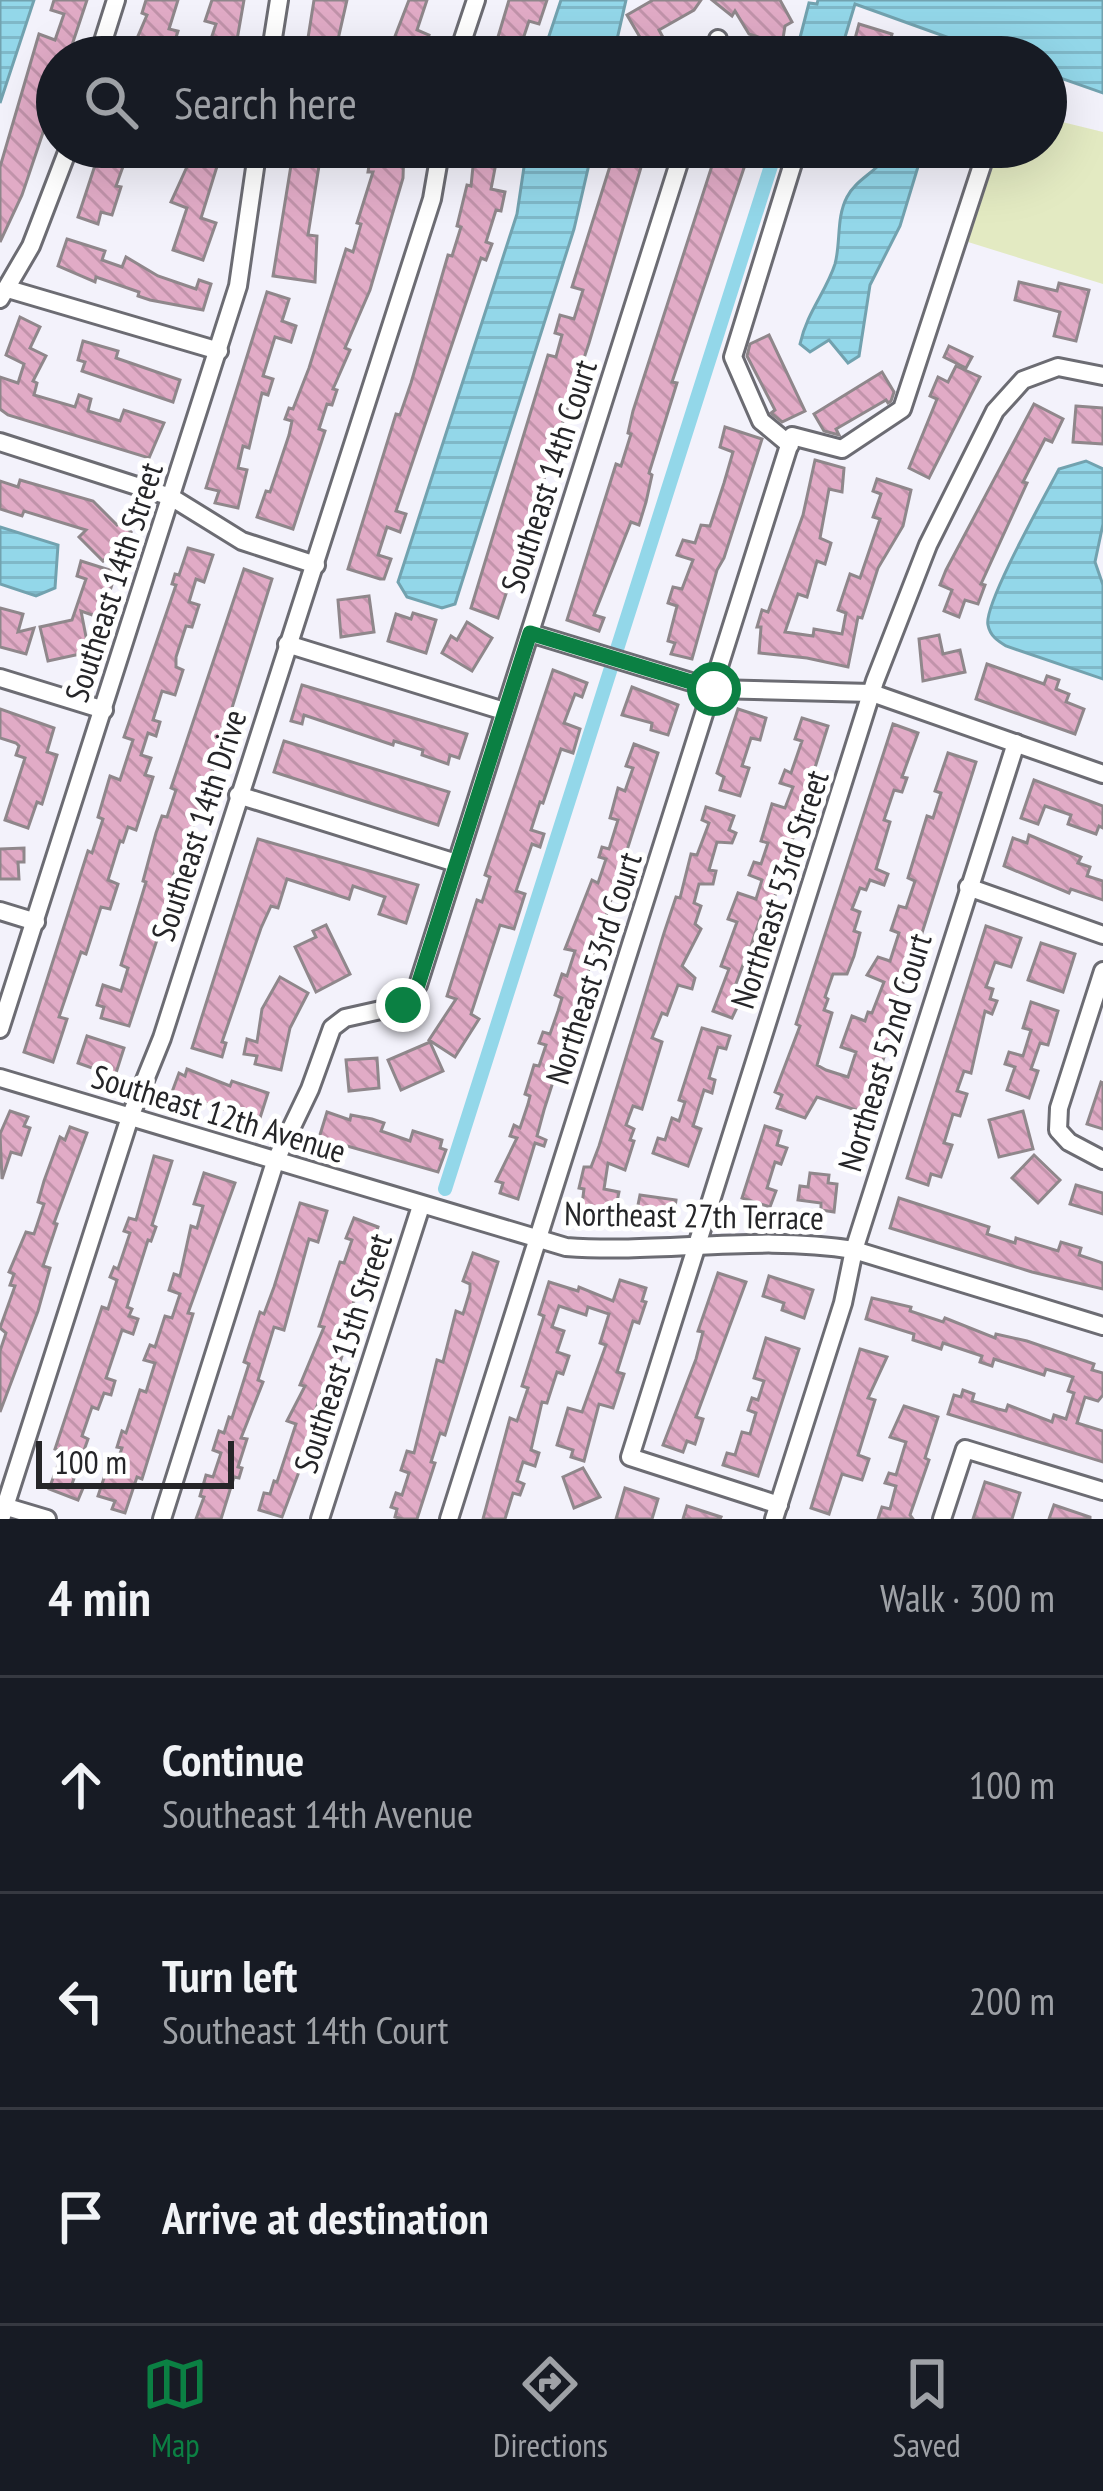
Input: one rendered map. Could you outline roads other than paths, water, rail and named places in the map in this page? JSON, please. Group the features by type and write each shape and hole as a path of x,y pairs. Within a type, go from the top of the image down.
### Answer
{"street":[{"path":"105,36 116,0"},
{"path":"273,36 279,0"},
{"path":"464,36 476,0"},
{"path":"60,168 31,246 4,294 219,351"},
{"name":"Southeast 14th Street","path":"0,1029 219,351 244,256 255,168"},
{"name":"Southeast 14th Drive","path":"2,1510 316,565 432,199 437,168"},
{"name":"Southeast 14th Court","path":"162,1519 275,1162 310,1089 332,1028 345,1018 388,1011 411,997 677,168"},
{"path":"792,168 733,357 760,422 791,441 842,448 902,409 981,168"},
{"name":"Northeast 53rd Street","path":"776,1512 630,1457 894,625 928,545 984,432 1023,380 1058,367 1103,376"},
{"name":"Northeast 53rd Court","path":"448,1519 791,441"},
{"path":"0,442 171,497 242,541 316,565"},
{"path":"530,633 714,689 872,693 1103,774"},
{"path":"287,644 504,711"},
{"path":"0,678 104,710"},
{"name":"Northeast 52nd Court","path":"776,1512 1016,743"},
{"path":"238,795 456,863"},
{"path":"968,887 1103,934"},
{"path":"0,911 35,922"},
{"path":"1103,971 1059,1108 1058,1130 1069,1142 1103,1160"},
{"name":"Southeast 12th Avenue","path":"0,1078 421,1206"},
{"name":"Northeast 27th Terrace","path":"421,1206 566,1247 600,1250 760,1241 854,1250 1103,1326"},
{"name":"Southeast 15th Street","path":"320,1519 421,1206"},
{"path":"942,1519 965,1449 1103,1491"},
{"path":"2,1510 47,1519"}],"water":[{"path":"0,0 34,0 0,103"},
{"path":"561,0 626,0 618,36 549,36"},
{"path":"818,0 1103,0 1103,93 1067,80 1067,36 944,36 855,4 845,36 800,36 809,3"},
{"path":"524,168 588,168 574,229 455,604 442,608 407,597 398,582 517,214"},
{"path":"876,168 918,168 900,226 870,285 859,356 848,363 829,340 810,352 800,344 835,264 840,222 852,190"},
{"path":"1086,461 1103,469 1103,524 1095,562 1103,585 1103,679 1006,646 988,625 1005,573 1059,469"},
{"path":"0,527 58,545 55,588 36,596 0,584"}],"waterway":[{"path":"445,1189 770,168"}]}
